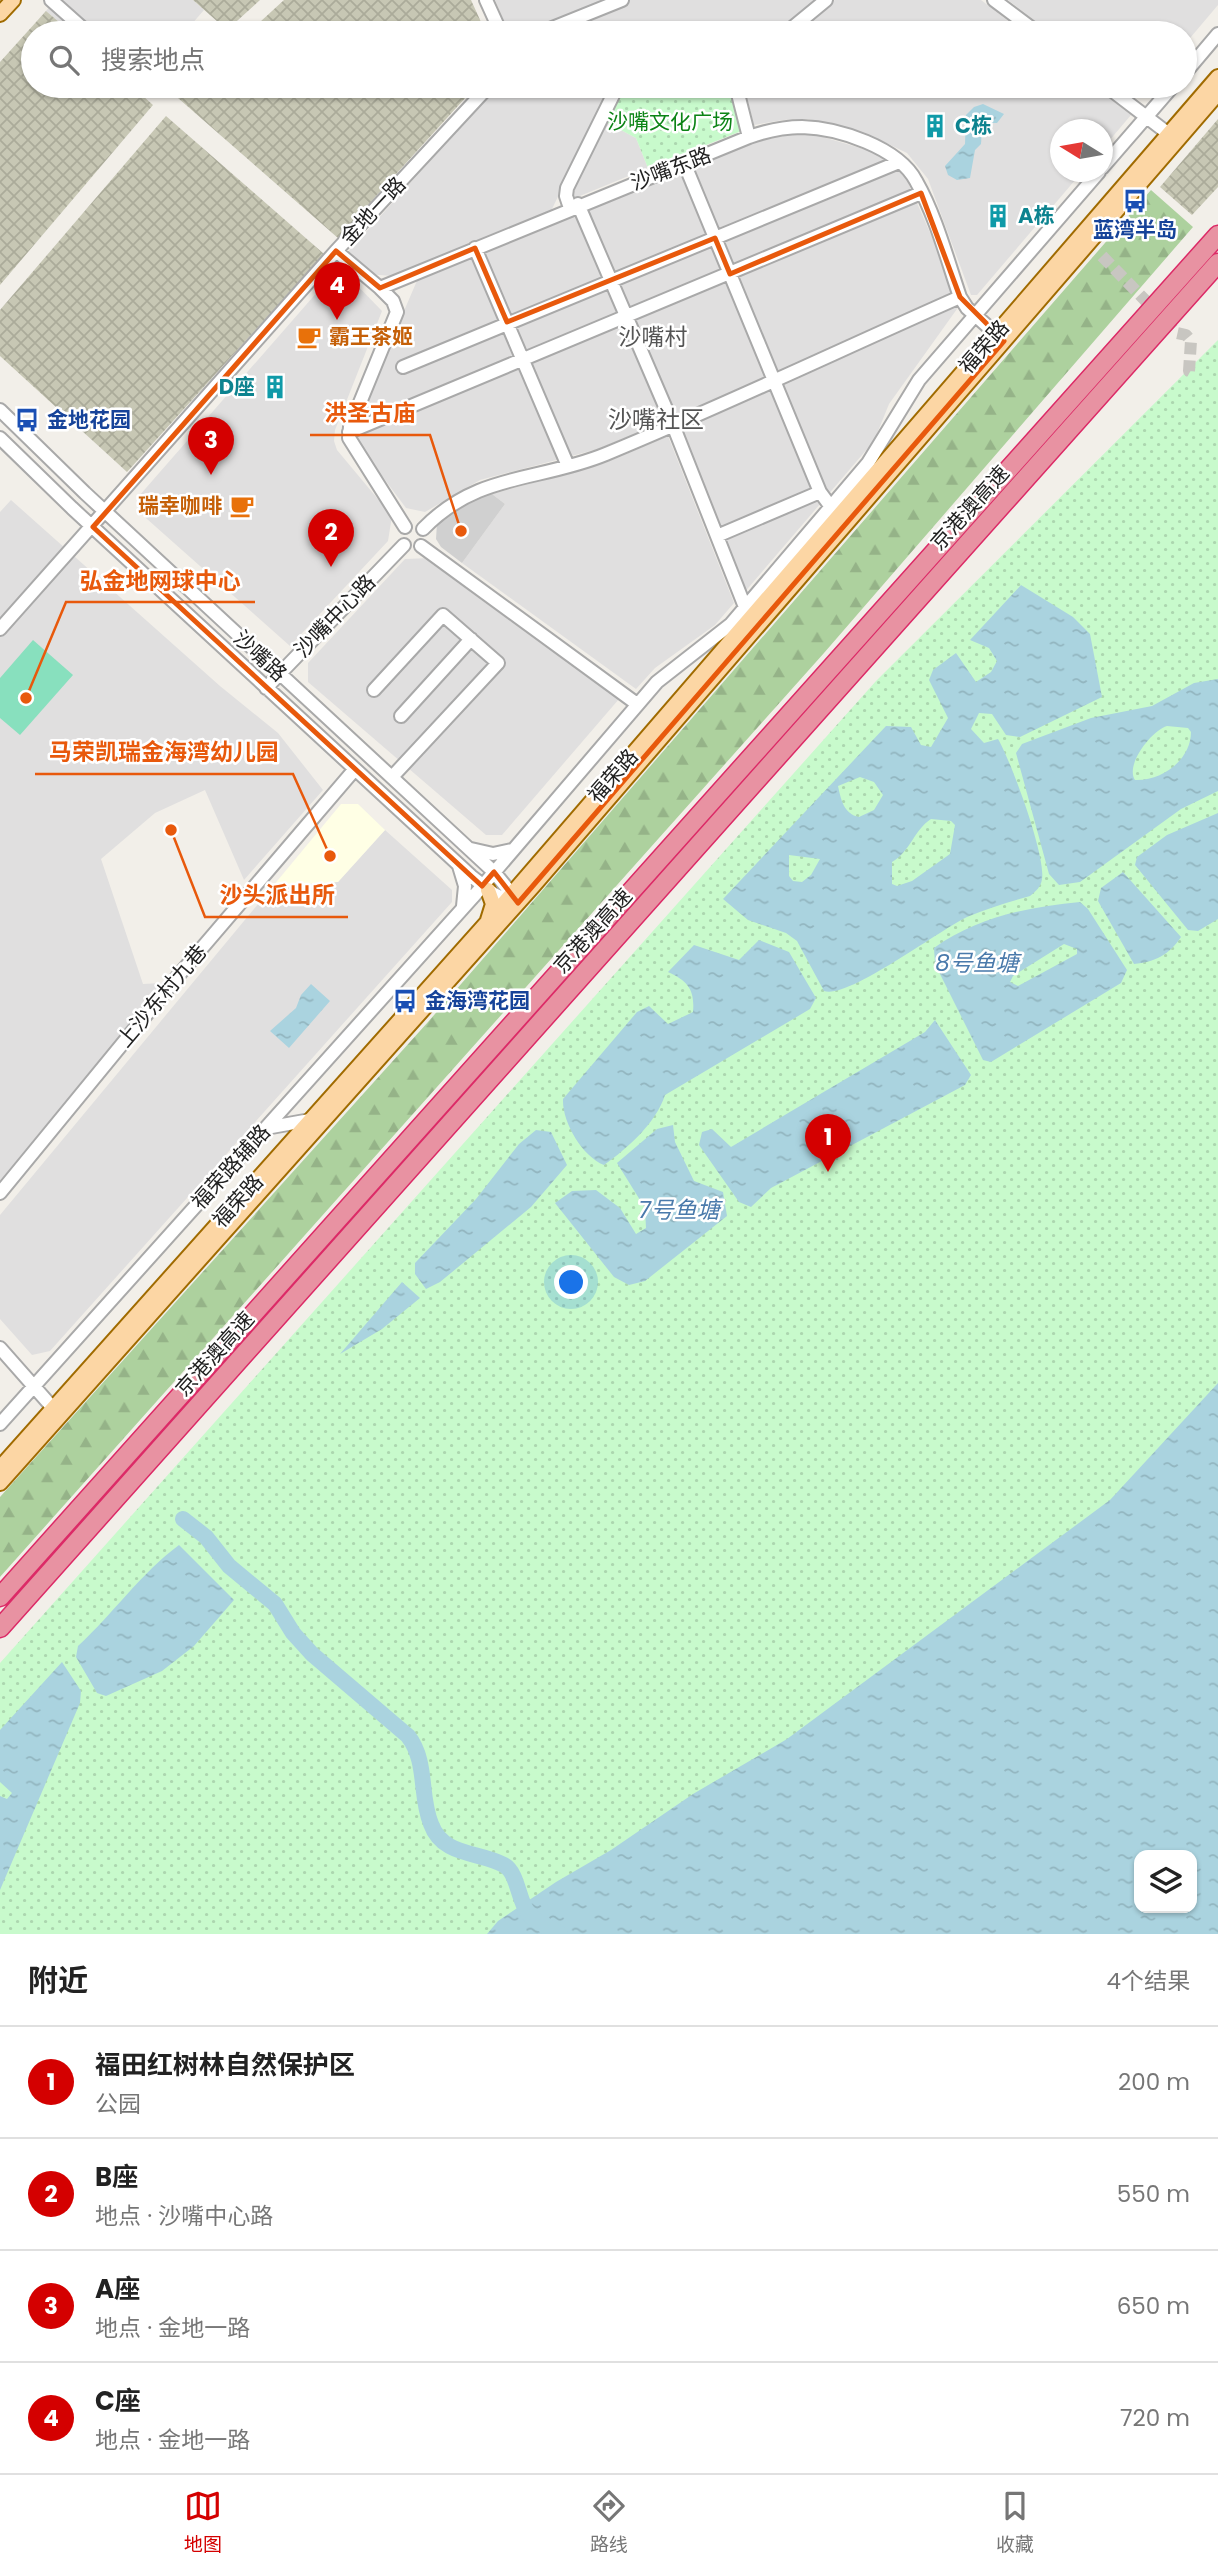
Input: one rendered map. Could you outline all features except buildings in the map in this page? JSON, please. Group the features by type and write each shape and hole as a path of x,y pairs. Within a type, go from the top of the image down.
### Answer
{"highway":[{"name":"京港澳高速","path":"0,1597 1218,235"},
{"name":"京港澳高速","path":"0,1628 1218,263"}],"main road":[{"path":"0,14 13,0"},
{"name":"福荣路","path":"0,1468 56,1412 513,900 1173,137 1218,77"},
{"name":"福荣路","path":"1173,137 1218,93"},
{"name":"福荣路","path":"0,1483 56,1412 310,1120 488,921 513,900 747,613 1000,337"},
{"path":"862,489 868,463 890,457"},
{"path":"485,888 493,905 488,921"}],"street":[{"path":"51,0 75,21"},
{"path":"486,0 496,21"},
{"path":"570,21 622,0"},
{"path":"801,21 826,0"},
{"path":"994,0 1022,21"},
{"path":"1197,59 1218,34"},
{"name":"金地一路","path":"0,629 336,251 478,98"},
{"path":"612,98 567,188 566,196 574,206 610,279 673,425 747,613"},
{"path":"739,98 749,137"},
{"path":"1122,98 1173,137"},
{"name":"福荣路辅路","path":"1113,156 1163,98"},
{"name":"沙嘴东路","path":"380,288 574,206 685,165 749,137 778,129 807,127 870,145 899,162 916,179 960,297 975,315 1000,337"},
{"path":"403,367 610,279 899,162"},
{"path":"685,165 820,492 831,507"},
{"name":"福荣路辅路","path":"0,1424 462,909 485,888 494,872 514,848 662,676 717,638 747,613 868,463 914,387 1091,182"},
{"path":"349,432 921,192"},
{"path":"475,248 568,466"},
{"path":"336,251 380,288 393,301 397,312 349,432 351,443 405,527"},
{"path":"423,529 443,508 471,491 602,456 960,297"},
{"name":"沙嘴路","path":"0,410 494,872 513,900"},
{"name":"沙嘴路","path":"0,438 457,863 485,888 513,900"},
{"path":"717,536 820,492"},
{"path":"416,525 423,529 426,536 421,546 411,549 404,545 401,538 405,527 416,525"},
{"name":"沙嘴中心路","path":"266,688 404,545"},
{"path":"421,546 638,704"},
{"path":"374,690 443,615 498,663 391,777"},
{"path":"401,716 471,639"},
{"name":"上沙东村九巷","path":"0,1193 174,981 355,769"},
{"path":"464,845 493,854 514,848"},
{"path":"457,863 465,886 462,909"},
{"path":"265,1128 310,1120"},
{"path":"0,1348 56,1412"}],"highlighted area":[{"path":"921,193 960,297 1004,341 518,903 494,872 482,886 93,527 336,251 380,288 475,248 507,322 715,238 730,274"}],"shaded area":[{"path":"55,0 193,0 204,10 194,21 58,21 46,11"},
{"path":"193,0 260,0 237,21 217,21"},
{"path":"284,0 471,0 481,21 261,21"},
{"path":"495,0 815,0 790,21 582,21 579,13 559,21 504,21"},
{"path":"835,0 981,0 1008,21 811,21"},
{"path":"1008,0 1218,0 1218,5 1197,30 1197,21 1035,21"},
{"path":"46,11 58,21 37,21"},
{"path":"21,39 21,98 145,98 153,105 0,285 0,62"},
{"path":"178,98 465,98 338,238"},
{"path":"487,98 606,98 551,211 392,276 368,274 346,254"},
{"path":"747,98 1109,98 1131,115 1113,136 1113,119 1050,119 1050,182 1073,182 977,295 971,295 928,179 907,153 878,139 808,119 754,125"},
{"path":"166,116 324,254 127,472 0,356 0,310"},
{"path":"1218,119 1218,187 1192,215 1160,187"},
{"path":"604,121 636,138 648,168 575,198 571,187"},
{"path":"806,132 867,150 887,160 906,178 935,244 957,309 889,404 874,441 743,594 673,418 598,449 480,480 425,512 406,508 355,440 356,423 419,276 760,140"},
{"path":"333,274 348,276 382,311 335,430 334,441 337,450 392,516 388,541 290,646 138,511 139,496"},
{"path":"668,436 734,603 715,625 655,668 636,689 462,563 505,504 492,494 605,463"},
{"path":"492,494 505,504 462,563 441,547 436,539 437,523 469,499"},
{"path":"11,500 220,686 278,733 323,790 244,880 205,790 155,813 101,859 143,984 161,983 161,990 0,1184 0,512"},
{"path":"430,558 619,699 502,835 486,835 308,682 308,663 405,559"},
{"path":"341,804 358,804 385,830 338,882 273,886"},
{"name":"金海湾花园","path":"385,830 452,890 452,902 50,1351 32,1355 0,1319 0,1215 273,886 338,882"}],"green space":[{"name":"沙嘴文化广场","path":"615,98 735,98 744,130 648,168 636,138 604,121"},
{"path":"1151,190 1193,227 824,653 0,1577 0,1497 428,1022"},
{"path":"1218,340 1218,1934 0,1934 0,1663 876,681"},
{"path":"33,640 73,675 20,735 0,718 0,678"}],"water":[{"path":"983,104 1004,114 997,123 986,123 982,126 981,144 975,150 970,178 957,180 948,175 945,166 965,144 966,115 974,107"},
{"path":"1021,585 1073,617 1090,634 1102,697 1020,737 1006,735 992,714 979,713 971,729 984,743 998,739 1004,750 1039,851 1041,884 1030,896 967,917 852,985 836,991 824,991 797,941 786,933 748,920 723,899 886,726 911,727 921,745 931,747 948,718 929,680 933,670 956,653 976,682 991,672 997,661 989,648 970,640","holes":["860,777 874,782 883,795 874,810 859,817 847,810 838,786","931,819 951,821 955,825 950,854 912,881 897,886 892,884 892,862 903,853","789,855 820,859 811,875 802,882 793,881 789,876"]},
{"path":"1218,679 1218,791 1181,809 1080,882 1059,885 1049,874 1016,753 1022,744 1091,718 1152,706 1194,683","holes":["1167,726 1188,728 1191,732 1190,742 1174,766 1156,777 1135,780 1133,774 1137,758 1154,734"]},
{"path":"1218,813 1218,919 1198,931 1188,930 1135,865 1137,857 1167,835"},
{"path":"1123,872 1181,937 1166,953 1149,961 1134,964 1098,901 1101,888"},
{"name":"8号鱼塘","path":"1080,902 1088,909 1127,970 1121,983 991,1062 983,1060 935,964 934,948 950,937 985,921","holes":["1064,944 1077,949 1077,954 1018,986 1010,982 1013,976"]},
{"path":"759,940 789,952 816,998 810,1009 665,1095 648,1125 631,1143 604,1165 596,1161 581,1146 570,1128 563,1099 637,1012 649,1006 668,1024 693,1012 693,998 689,987 668,972 694,945 739,960"},
{"path":"311,984 330,1001 289,1048 270,1031 296,1008 301,995"},
{"path":"935,1020 971,1075 965,1085 771,1188 751,1207 739,1202 699,1145 702,1132 712,1129 731,1147 925,1032"},
{"name":"7号鱼塘","path":"673,1125 675,1142 694,1181 723,1192 727,1216 645,1281 629,1285 614,1277 555,1203 572,1191 596,1190 620,1208 636,1234 646,1228 645,1208 617,1163 657,1129"},
{"path":"536,1130 551,1132 567,1165 531,1207 440,1282 426,1289 415,1274 415,1263 476,1199 519,1144"},
{"path":"402,1282 420,1298 382,1329 340,1354"},
{"path":"1218,1383 1218,1934 487,1934 498,1921 556,1882 611,1850 693,1794 787,1739 1110,1500"},
{"path":"179,1545 234,1600 194,1646 162,1671 106,1696 97,1693 76,1657 78,1646 152,1568"},
{"path":"62,1662 81,1691 80,1703 0,1890 0,1796 7,1799 12,1793 0,1782 0,1730"}],"waterway":[{"path":"183,1519 206,1537 229,1566 275,1604 293,1633 312,1654 408,1736 418,1757 427,1813 437,1835 453,1848 494,1861 509,1869 528,1913 560,1934"}],"tunnel":[{"path":"1102,256 1177,333 1186,335 1191,341 1189,371 1194,374"}],"place":[{"name":"C栋","path":"935,126"},
{"name":"蓝湾半岛","path":"1135,201"},
{"name":"A栋","path":"998,216"},
{"name":"C座","path":"337,320"},
{"name":"霸王茶姬","path":"309,337"},
{"name":"D座","path":"275,387"},
{"name":"金地花园","path":"27,420"},
{"name":"A座","path":"211,475"},
{"name":"瑞幸咖啡","path":"242,506"},
{"name":"洪圣古庙","path":"461,531"},
{"name":"B座","path":"331,567"},
{"name":"弘金地网球中心","path":"26,698"},
{"name":"沙头派出所","path":"171,830"},
{"name":"马荣凯瑞金海湾幼儿园","path":"330,856"},
{"name":"金海湾花园","path":"405,1001"},
{"name":"福田红树林自然保护区","path":"828,1172"}],"district":[{"name":"沙嘴村","path":"653,337"},
{"name":"沙嘴社区","path":"656,420"}]}
